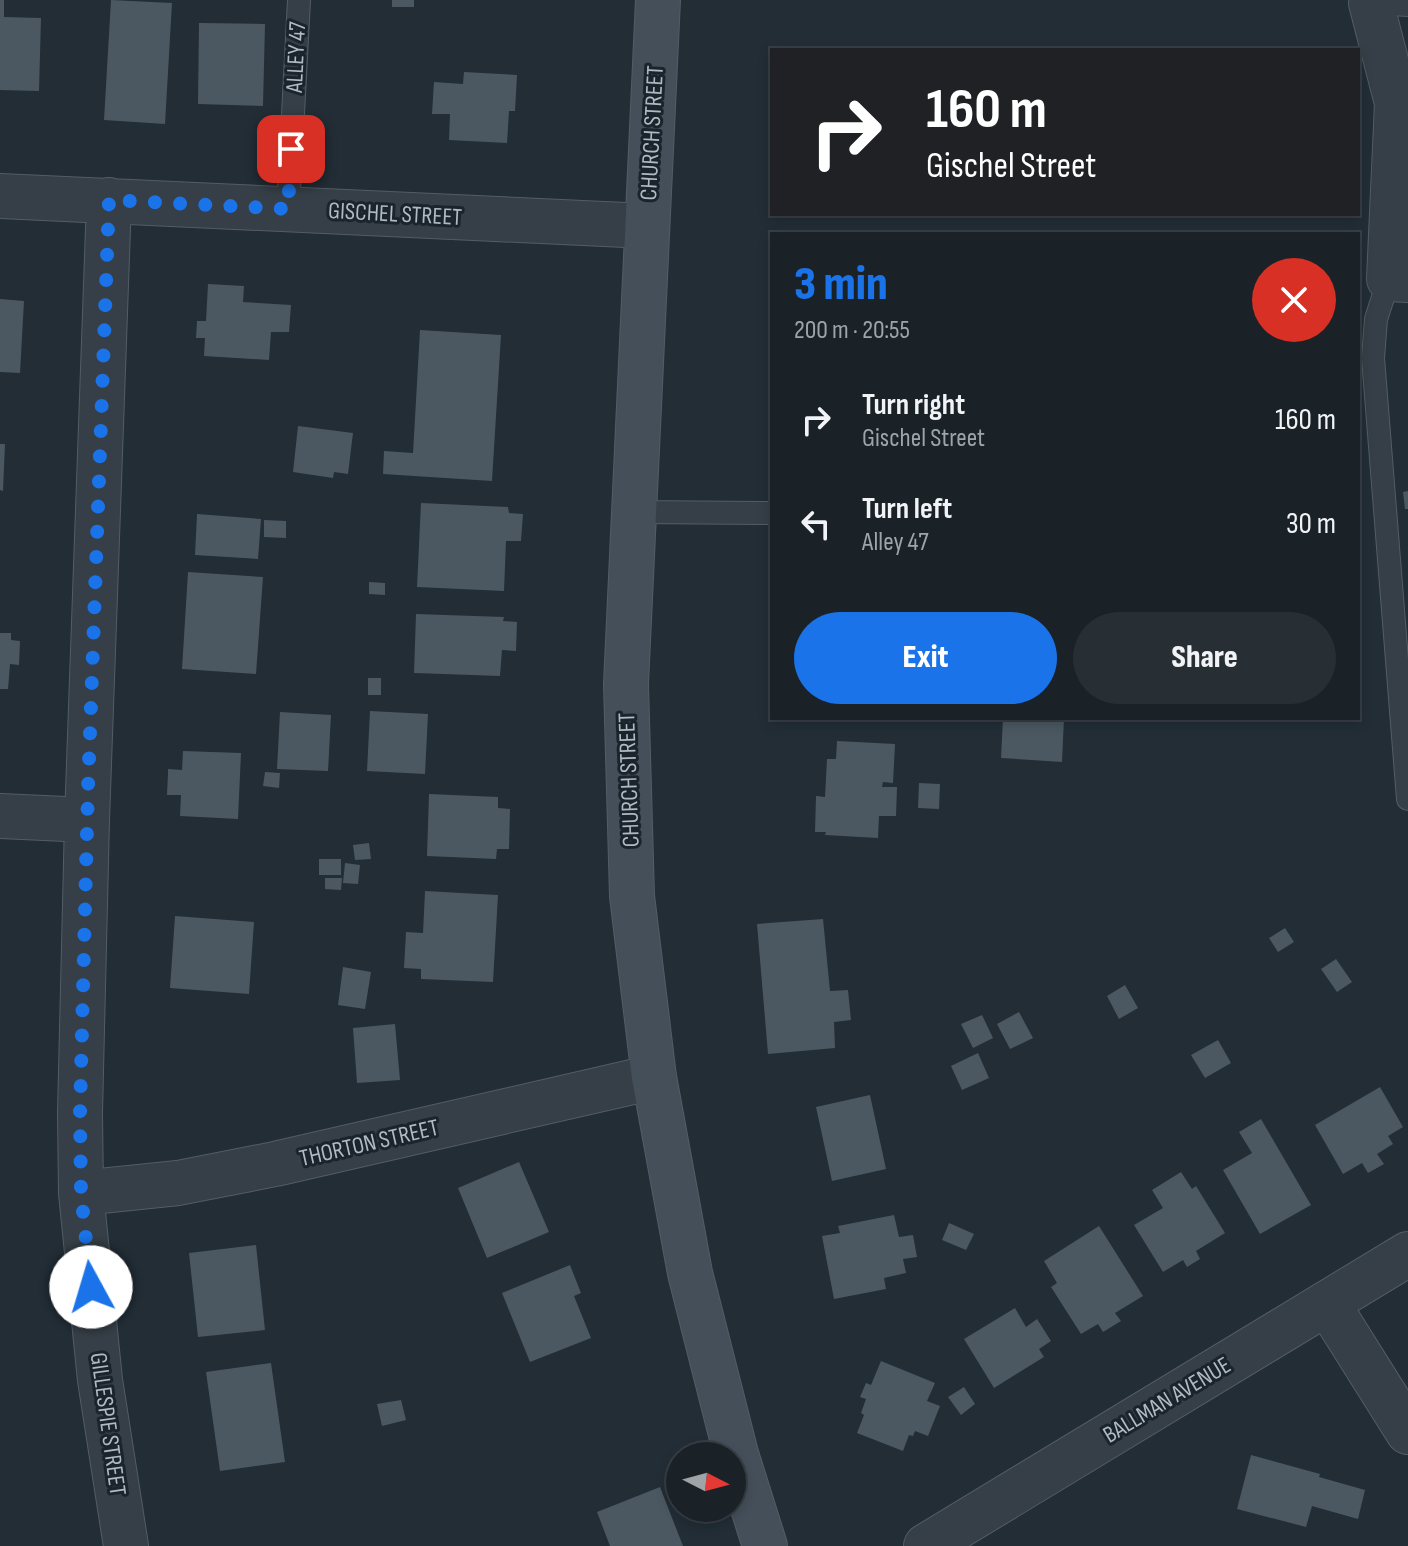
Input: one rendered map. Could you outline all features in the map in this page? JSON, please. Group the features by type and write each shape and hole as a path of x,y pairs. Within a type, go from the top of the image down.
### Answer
{"main road":[{"name":"CHURCH STREET","path":"658,0 626,684 632,896 654,1077 690,1273 736,1454 765,1546"}],"street":[{"path":"1390,4 1397,103 1398,279"},
{"name":"GISCHEL STREET","path":"0,196 647,226"},
{"name":"GILLESPIE STREET","path":"109,200 87,820 81,1193 100,1380 126,1546"},
{"path":"0,816 87,820"},
{"name":"THORTON STREET","path":"81,1193 178,1183 275,1164 654,1077"},
{"name":"BALLMAN AVENUE","path":"926,1546 1408,1254"},
{"path":"1327,1303 1408,1432"}],"lane":[{"name":"ALLEY 47","path":"288,209 299,0"},
{"path":"1398,279 1376,319 1373,358 1408,799"},
{"path":"633,512 770,513"}],"building":[{"path":"0,0 4,0 4,17 41,18 39,91 0,90"},
{"path":"111,0 172,3 165,124 104,120"},
{"path":"392,0 414,0 414,7 392,7"},
{"path":"199,23 265,24 263,106 198,104"},
{"path":"464,72 517,75 515,111 509,111 507,143 449,140 450,114 432,114 434,82 463,84"},
{"path":"208,284 244,286 243,302 291,305 289,332 271,332 269,360 204,356 205,338 196,338 197,321 206,321"},
{"path":"0,299 24,301 20,373 0,372"},
{"path":"420,330 501,335 492,481 383,474 384,451 413,453"},
{"path":"298,426 353,433 348,474 334,472 333,478 293,472"},
{"path":"0,444 5,444 3,491 0,490"},
{"path":"1408,491 1408,509 1405,509 1403,492"},
{"path":"421,503 508,507 509,513 523,514 521,541 506,541 504,591 417,587"},
{"path":"197,514 261,519 258,559 195,555"},
{"path":"264,520 286,521 286,538 264,537"},
{"path":"188,572 263,577 256,674 182,669"},
{"path":"369,582 385,583 385,595 369,594"},
{"path":"416,614 504,617 503,621 517,622 516,651 502,650 500,676 414,673"},
{"path":"0,633 11,633 11,640 20,641 19,665 10,664 8,689 0,689"},
{"path":"368,678 381,678 381,695 368,695"},
{"path":"370,711 428,714 425,774 367,771"},
{"path":"280,712 331,715 328,771 277,769"},
{"path":"1003,720 1064,720 1062,762 1001,758"},
{"path":"837,741 895,744 893,783 883,782 882,787 897,787 896,816 879,816 878,838 815,832 816,796 825,797 827,759 836,759"},
{"path":"183,751 241,753 238,819 180,816 181,795 167,795 168,769 182,770"},
{"path":"265,772 280,773 279,788 263,786"},
{"path":"919,783 940,784 939,809 918,808"},
{"path":"429,794 498,797 498,808 510,809 509,849 497,849 496,859 427,856"},
{"path":"369,843 371,859 355,860 353,845"},
{"path":"319,859 341,859 341,875 319,875"},
{"path":"345,863 360,865 358,884 343,883"},
{"path":"325,878 342,878 341,890 325,889"},
{"path":"425,891 498,895 493,982 421,979 421,969 404,968 406,932 423,933"},
{"path":"175,916 254,922 249,994 170,988"},
{"path":"823,919 830,991 848,990 851,1020 834,1022 835,1048 768,1054 757,924"},
{"path":"1285,928 1294,942 1278,952 1269,938"},
{"path":"1336,959 1352,982 1337,992 1321,969"},
{"path":"343,967 371,972 365,1009 338,1005"},
{"path":"1125,985 1138,1008 1119,1019 1107,996"},
{"path":"1019,1012 1033,1038 1010,1049 997,1024"},
{"path":"982,1015 993,1038 973,1048 961,1024"},
{"path":"395,1024 400,1080 357,1083 353,1028"},
{"path":"1218,1040 1231,1063 1205,1078 1191,1055"},
{"path":"978,1053 989,1078 962,1090 951,1066"},
{"path":"1380,1087 1403,1127 1388,1136 1393,1144 1377,1154 1384,1164 1368,1173 1362,1163 1343,1174 1315,1125"},
{"path":"870,1095 886,1169 832,1181 816,1107"},
{"path":"1261,1119 1311,1205 1260,1234 1223,1170 1252,1153 1239,1132"},
{"path":"519,1162 549,1232 487,1258 458,1188"},
{"path":"1181,1172 1192,1189 1196,1186 1225,1233 1196,1251 1200,1259 1187,1267 1183,1260 1163,1272 1134,1225 1163,1208 1152,1190"},
{"path":"894,1215 899,1237 913,1235 917,1257 903,1259 906,1273 884,1278 886,1289 834,1299 822,1236 840,1233 838,1226"},
{"path":"949,1223 974,1234 966,1250 942,1240"},
{"path":"1099,1226 1143,1296 1115,1313 1121,1321 1103,1332 1098,1324 1081,1334 1051,1287 1057,1283 1044,1261"},
{"path":"256,1245 265,1330 198,1337 189,1253"},
{"path":"570,1265 581,1293 574,1296 591,1338 530,1362 502,1293"},
{"path":"1015,1308 1026,1327 1037,1319 1051,1341 1039,1349 1044,1357 994,1388 964,1339"},
{"path":"881,1361 935,1383 927,1401 940,1406 928,1436 915,1431 913,1436 909,1435 903,1451 857,1433 866,1399 860,1397 866,1383 871,1385"},
{"path":"271,1363 285,1462 220,1471 206,1372"},
{"path":"964,1387 975,1404 961,1415 948,1397"},
{"path":"401,1400 406,1420 382,1426 377,1404"},
{"path":"1251,1455 1365,1490 1358,1519 1312,1506 1306,1527 1237,1509"},
{"path":"660,1487 666,1502 666,1522 674,1522 683,1546 610,1546 597,1512"}],"route":[{"path":"91,1287 81,1193 80,1113 109,200 288,209 291,149"}]}
